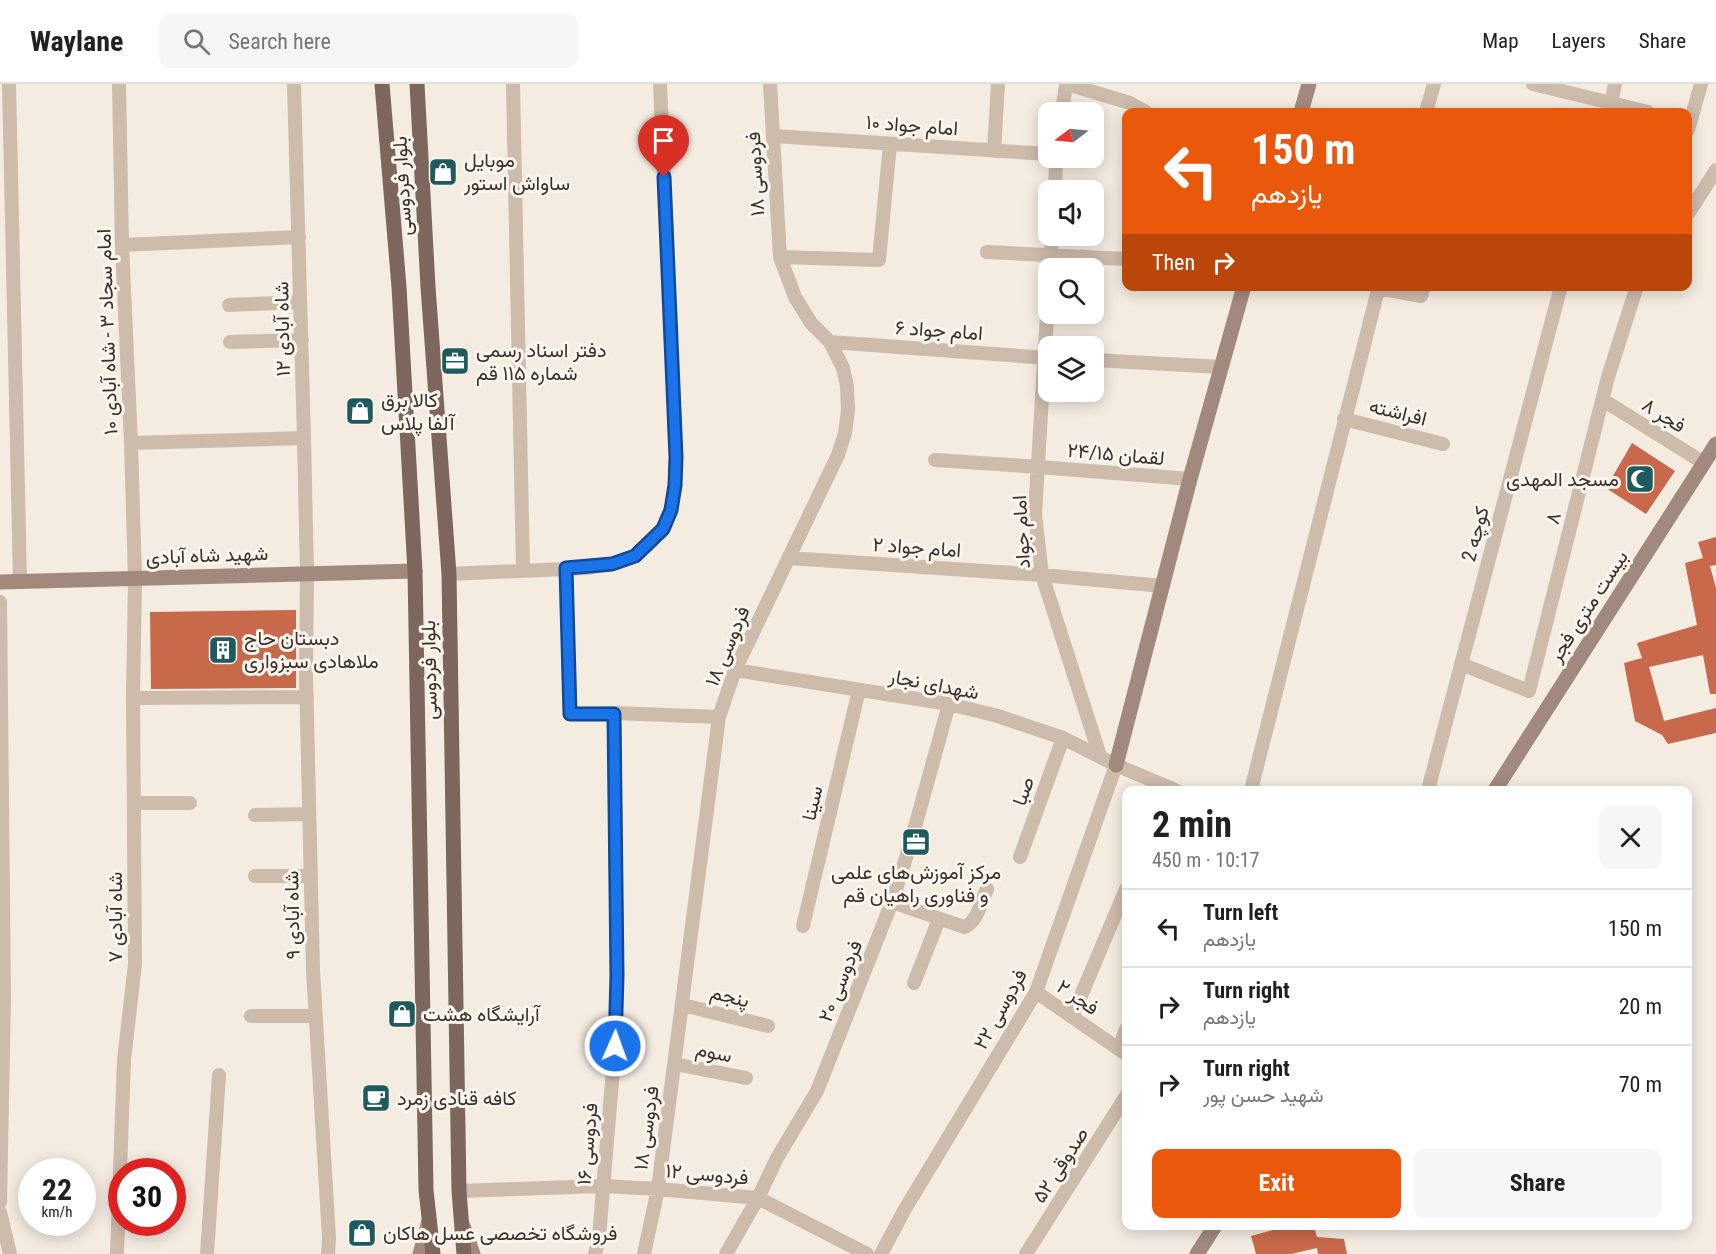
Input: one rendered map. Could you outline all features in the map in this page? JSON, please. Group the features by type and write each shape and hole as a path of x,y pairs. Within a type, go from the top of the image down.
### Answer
{"main road":[{"name":"بلوار فردوسی","path":"382,84 399,287 415,571 425,1178 429,1221"},
{"name":"بلوار فردوسی","path":"417,84 449,574 460,1216"},
{"path":"460,1216 464,1254"},
{"path":"429,1221 433,1254"}],"street":[{"path":"9,84 20,582"},
{"name":"امام سجاد ۳ - شاه آبادی ۱۰","path":"119,84 122,245 135,578"},
{"name":"شاه آبادی ۱۲","path":"294,84 307,574"},
{"path":"513,84 523,570"},
{"path":"449,574 612,564 635,556 663,529 671,510 676,457 660,84"},
{"name":"فردوسی ۱۸","path":"644,1254 658,1189 719,717 735,670 838,455 845,433 848,410 847,386 843,368 830,342 811,323 795,297 780,257 770,84"},
{"path":"994,151 998,84"},
{"path":"1063,102 1066,84 1130,103 1139,108"},
{"path":"1302,108 1309,84"},
{"path":"1427,108 1434,84"},
{"path":"1533,84 1610,108 1615,84"},
{"path":"1692,112 1701,84"},
{"name":"امام جواد ۱۰","path":"774,136 1038,153"},
{"path":"780,257 879,261 890,144"},
{"path":"1692,208 1716,170"},
{"path":"122,245 299,237"},
{"path":"987,252 1038,260"},
{"path":"1104,260 1122,259"},
{"path":"1116,765 1190,479 1243,291"},
{"path":"1252,786 1377,291"},
{"path":"1397,291 1421,296 1422,291"},
{"name":"کوچه 2","path":"1429,786 1560,291"},
{"name":"۸","path":"1461,664 1529,691 1608,377 1637,291"},
{"path":"229,305 300,302"},
{"path":"230,342 302,340"},
{"name":"امام جواد ۶","path":"830,342 1038,356"},
{"path":"1104,360 1221,366"},
{"name":"فجر ۸","path":"1603,400 1710,466"},
{"name":"امام جواد","path":"1044,402 1035,514 1037,545 1042,575 1100,756"},
{"name":"افراشته","path":"1344,419 1443,444"},
{"path":"131,443 304,438"},
{"name":"بیست متری فجر","path":"1498,786 1710,466 1716,444"},
{"name":"لقمان ۲۴/۱۵","path":"935,460 1190,479"},
{"name":"امام جواد ۲","path":"789,558 1042,575 1163,586"},
{"path":"566,568 570,714 719,717"},
{"name":"شهید شاه آبادی","path":"0,582 415,571"},
{"name":"شاه آبادی ۹","path":"307,574 309,814 328,1254"},
{"name":"شاه آبادی ۷","path":"117,1254 124,1060 135,964 133,698 135,578"},
{"path":"0,602 4,998 0,1202"},
{"name":"شهدای نجار","path":"735,670 949,704 998,716 1063,738 1162,786"},
{"name":"سینا","path":"803,926 859,690"},
{"path":"133,698 307,697"},
{"name":"فردوسی ۲۰","path":"726,1254 758,1198 777,1158 818,1091 892,902 908,853 949,704"},
{"name":"فردوسی ۱۶","path":"595,1254 599,1237 615,1046 617,975 614,714"},
{"name":"صبا","path":"1020,857 1063,738"},
{"name":"فردوسی ۲۲","path":"881,1254 905,1209 1036,992 1116,765"},
{"path":"134,803 190,803"},
{"path":"255,815 309,814"},
{"path":"255,876 311,876"},
{"path":"892,902 964,927 974,921 987,889"},
{"path":"1072,1017 1122,898"},
{"path":"914,983 939,919"},
{"name":"فجر ۲","path":"1036,992 1122,1051"},
{"name":"پنجم","path":"682,1005 768,1026"},
{"path":"250,1016 316,1016"},
{"name":"سوم","path":"675,1064 746,1078"},
{"path":"207,1254 219,1075"},
{"name":"صدوقی ۵۲","path":"1026,1254 1122,1102"},
{"name":"فردوسی ۱۲","path":"459,1191 603,1186 758,1198 867,1254"},
{"path":"0,1212 10,1254"},
{"name":"بلوار فردوسی","path":"460,1216 473,1254"},
{"name":"بلوار فردوسی","path":"420,1254 429,1221"},
{"path":"1197,1254 1212,1230"}],"building":[{"name":"مسجد المهدی","path":"1632,443 1675,471 1646,514 1606,488"},
{"path":"1716,537 1716,565 1710,566 1716,588 1716,694 1710,694 1703,655 1649,667 1664,721 1716,708 1716,733 1668,744 1662,735 1635,721 1624,663 1642,658 1637,643 1697,625 1685,563 1703,558 1698,542"},
{"name":"دبستان حاج ملاهادی سبزواری","path":"296,610 296,688 151,689 150,612"},
{"name":"فروشگاه تخصصی عسل هاکان","path":"351,1230 374,1230 373,1243 350,1243"},
{"path":"1273,1230 1315,1230 1317,1237 1344,1239 1347,1254 1318,1254 1317,1248 1291,1254 1256,1254 1251,1236"}],"place":[{"name":"موبایل ساواش استور","path":"443,172"},
{"name":"دفتر اسناد رسمی شماره ۱۱۵ قم","path":"455,361"},
{"name":"کالا برق آلفا پلاس","path":"360,411"},
{"name":"مسجد المهدی","path":"1640,479"},
{"name":"دبستان حاج ملاهادی سبزواری","path":"223,650"},
{"name":"مرکز آموزش‌های علمی و فناوری راهیان قم","path":"916,842"},
{"name":"آرایشگاه هشت","path":"402,1014"},
{"name":"کافه قنادی زمرد","path":"376,1098"},
{"name":"فروشگاه تخصصی عسل هاکان","path":"362,1233"}],"route":[{"path":"615,1046 617,975 614,714 570,714 566,568 612,564 635,556 663,529 671,510 676,457 664,177"}]}
